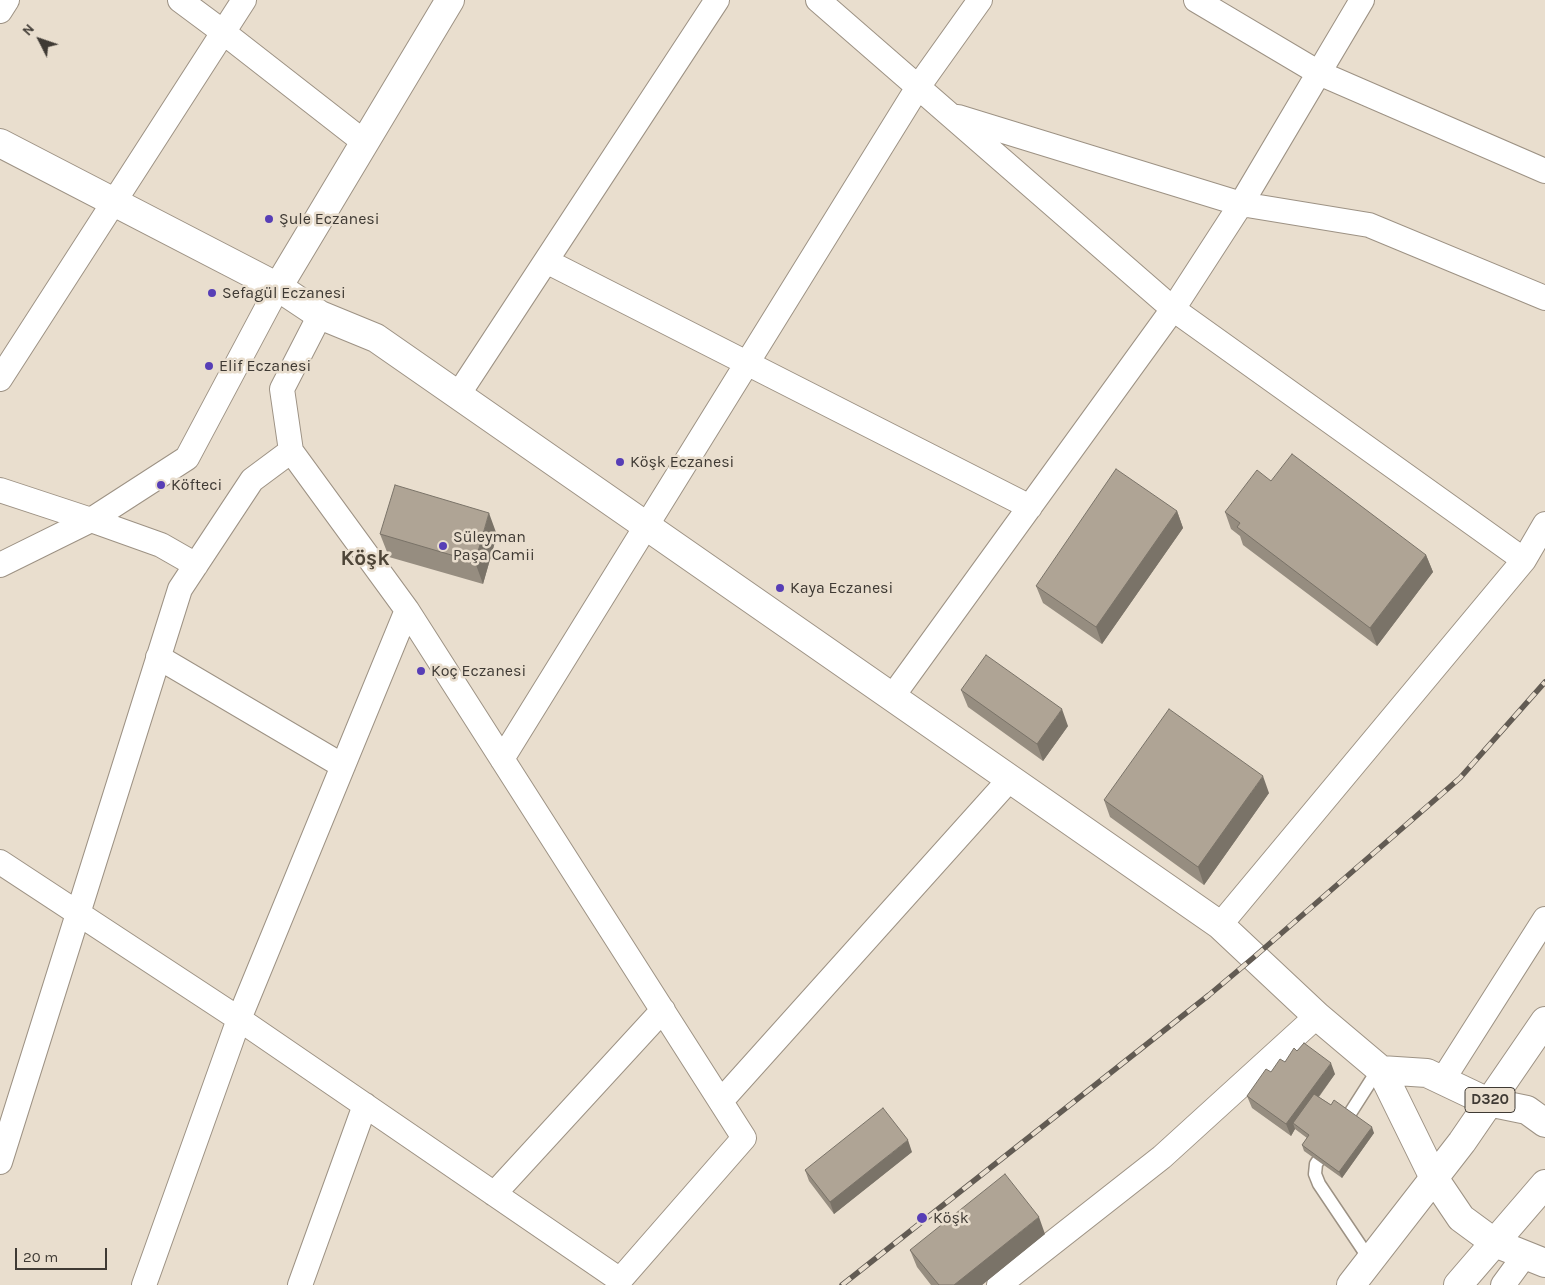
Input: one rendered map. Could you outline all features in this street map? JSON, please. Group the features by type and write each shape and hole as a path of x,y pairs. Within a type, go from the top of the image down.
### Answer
{"main road":[{"path":"278,287 450,0"},
{"path":"0,143 278,287 320,315 376,338 1220,925 1317,1016 1380,1069 1434,1178 1461,1218 1495,1243 1535,1259"},
{"name":"D320","path":"1351,1285 1462,1142 1545,1021"},
{"path":"1380,1069 1427,1074 1488,1102 1527,1110 1545,1123"},
{"path":"1458,1285 1545,1184"}],"street":[{"path":"0,11 7,0"},
{"path":"180,0 364,142"},
{"path":"0,379 244,0"},
{"path":"458,395 717,0"},
{"path":"818,0 1173,309 1524,560"},
{"path":"502,759 645,525 918,87 980,0"},
{"path":"1196,0 1319,73 1545,171"},
{"path":"892,697 1173,309 1241,204 1362,0"},
{"path":"949,114 1241,204 1369,225 1545,298"},
{"path":"546,261 1030,508"},
{"path":"0,564 91,520 188,458 278,287"},
{"path":"0,862 240,1019 620,1280 744,1138 407,610 291,451 282,389 320,315"},
{"path":"0,1162 180,589 252,480 291,451"},
{"path":"0,490 161,545 196,565"},
{"path":"1220,925 1524,560 1545,524"},
{"path":"144,1285 240,1019 407,610"},
{"path":"158,657 343,766"},
{"path":"721,1101 1010,779"},
{"path":"1442,1081 1545,919"},
{"path":"494,1194 663,1010"},
{"path":"999,1285 1162,1157 1317,1016"},
{"path":"300,1285 365,1105"},
{"path":"1503,1285 1535,1259"}],"lane":[{"path":"1349,1114 1380,1069"},
{"path":"1318,1161 1315,1174 1319,1184 1370,1260"}],"building":[{"path":"1292,454 1426,555 1370,628 1237,527 1240,523 1225,512 1257,470 1271,481"},
{"path":"1116,469 1177,511 1096,627 1036,586"},
{"path":"395,485 489,513 475,562 380,534"},
{"path":"986,655 1062,709 1037,744 961,690"},
{"path":"1169,709 1263,776 1198,867 1104,800"},
{"path":"1304,1043 1331,1063 1286,1124 1247,1096 1266,1069 1271,1072 1280,1059 1285,1062 1294,1048 1297,1051"},
{"path":"1314,1094 1331,1105 1334,1100 1372,1127 1339,1172 1302,1145 1309,1135 1293,1123"},
{"path":"883,1108 908,1140 830,1202 805,1170"},
{"path":"1005,1174 1039,1217 954,1285 939,1285 910,1250"}],"railway":[{"path":"842,1285 1209,995 1253,958 1460,778 1545,682"}],"place":[{"name":"Şule Eczanesi","path":"269,219"},
{"name":"Sefagül Eczanesi","path":"212,293"},
{"name":"Elif Eczanesi","path":"209,366"},
{"name":"Köşk Eczanesi","path":"620,462"},
{"name":"Köfteci","path":"161,485"},
{"name":"Süleyman Paşa Camii","path":"443,546"},
{"name":"Kaya Eczanesi","path":"780,588"},
{"name":"Koç Eczanesi","path":"421,671"},
{"name":"Köşk","path":"922,1218"}],"district":[{"name":"Köşk","path":"365,559"}]}
